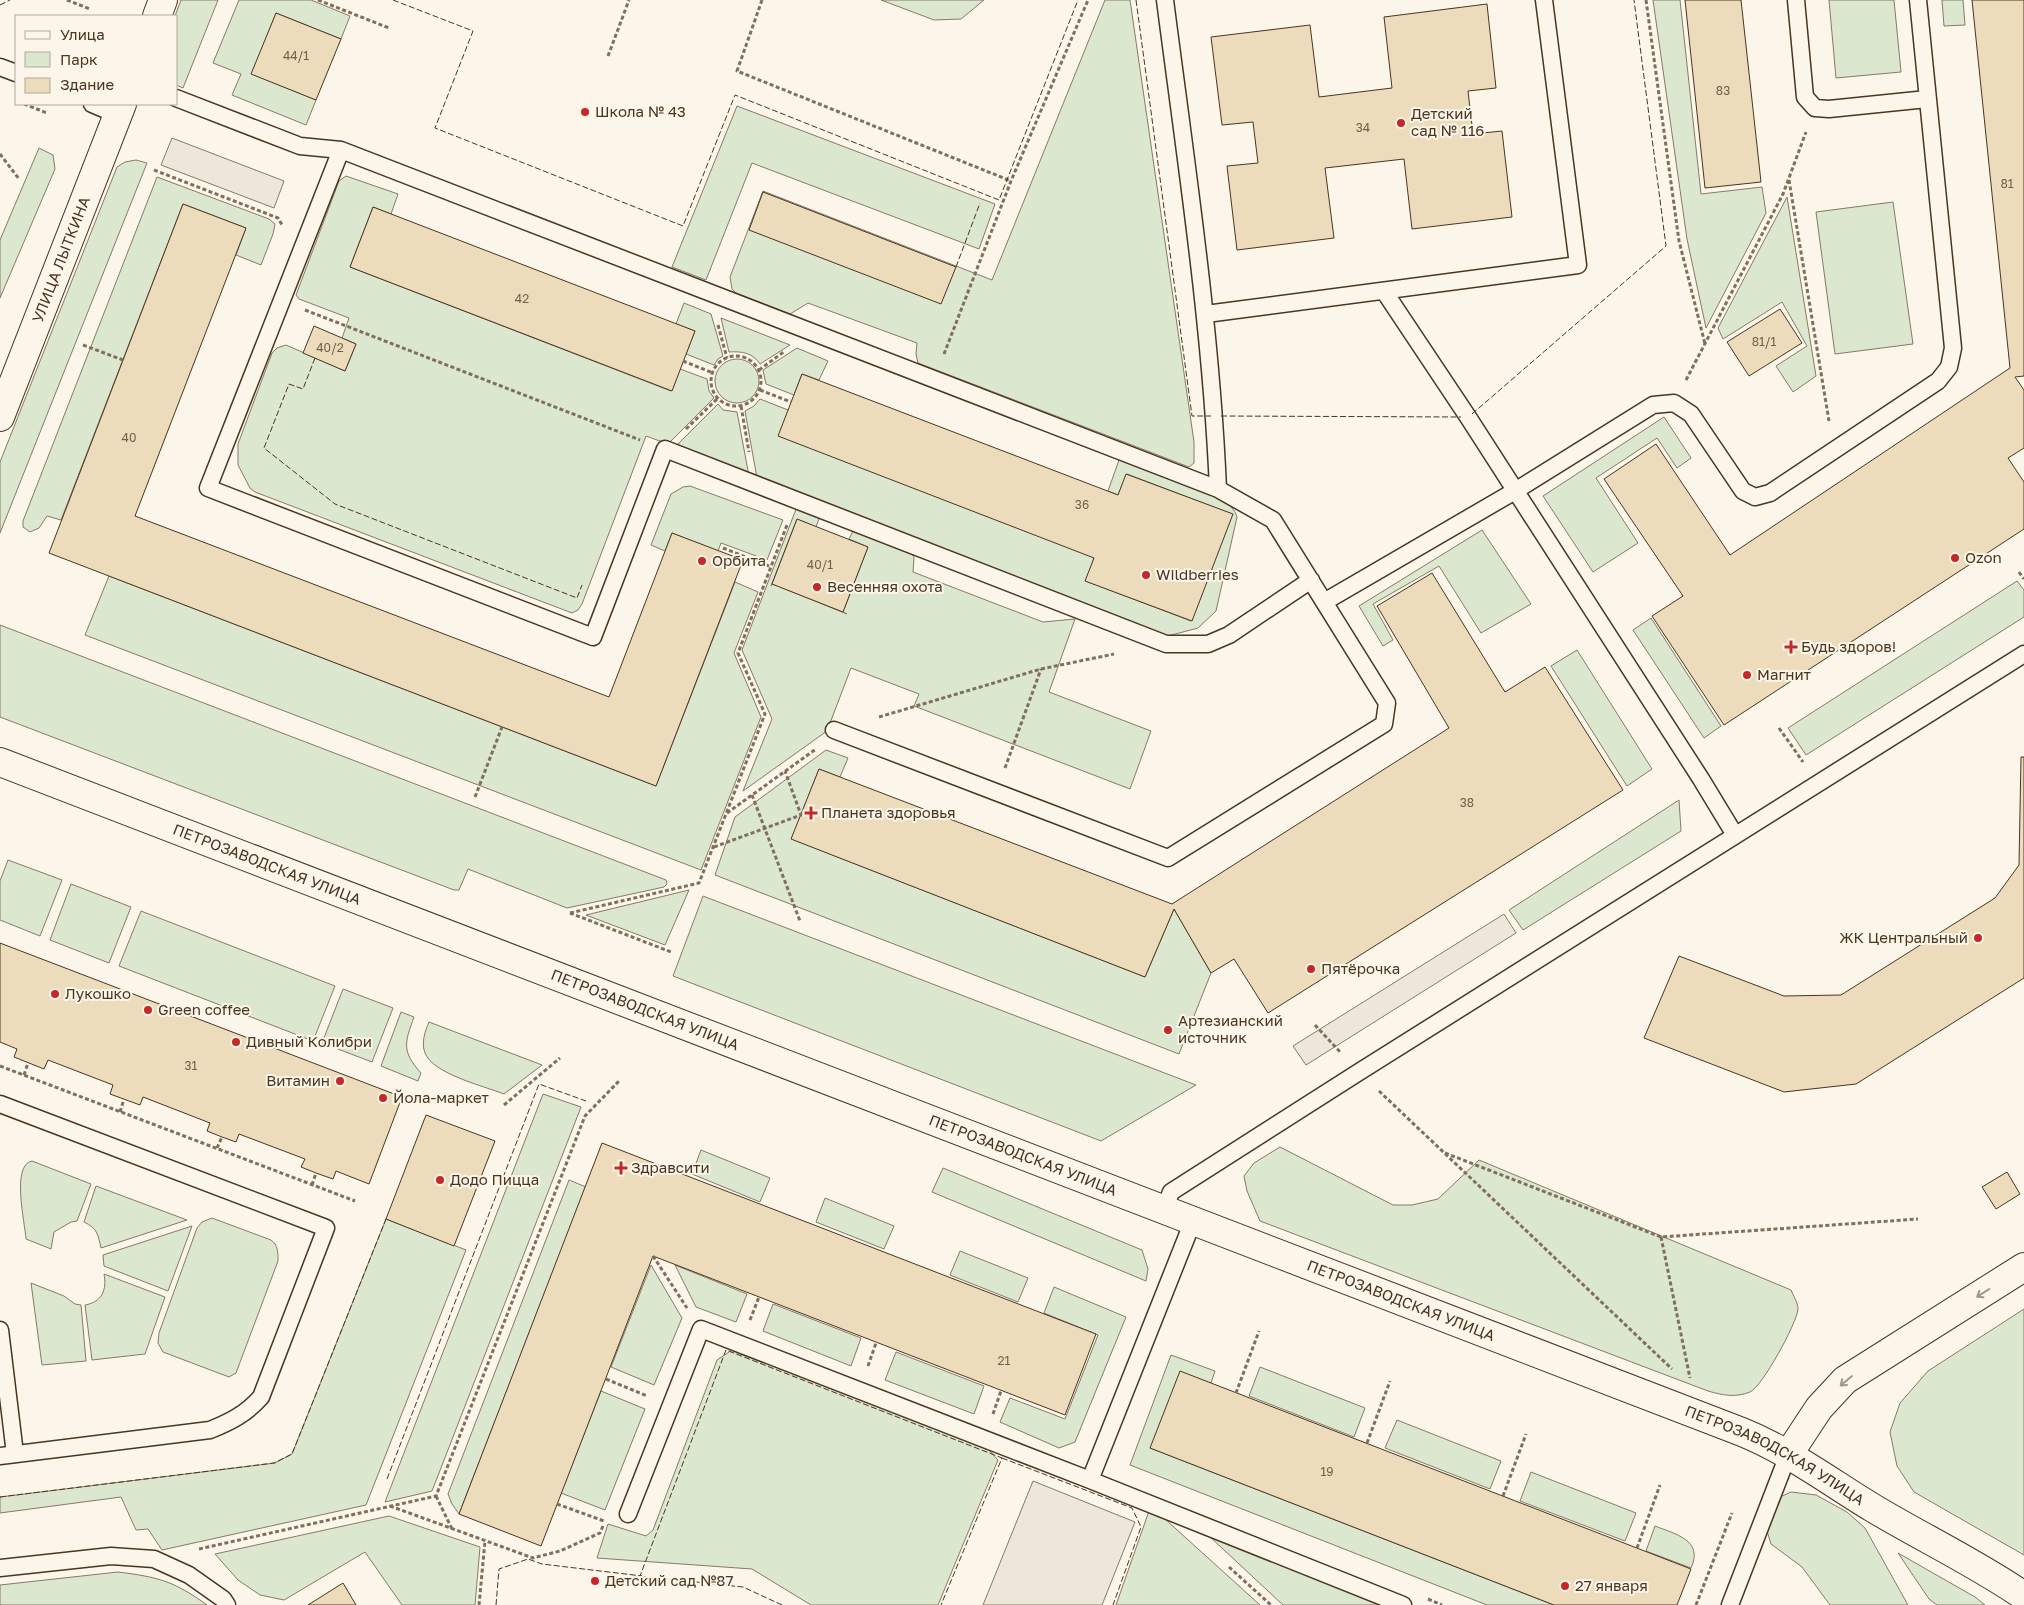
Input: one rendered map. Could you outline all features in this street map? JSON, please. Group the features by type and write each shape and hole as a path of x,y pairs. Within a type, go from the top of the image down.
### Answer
{"street":[{"path":"156,15 163,0"},
{"name":"УЛИЦА ЛЫТКИНА","path":"0,417 120,109"},
{"name":"ПЕТРОЗАВОДСКАЯ УЛИЦА","path":"0,762 1742,1432 1766,1442 1874,1509 1998,1578 2024,1596"},
{"path":"1788,1455 1819,1408 1845,1380 2024,1267"}],"lane":[{"path":"1165,0 1206,314 1215,416 1218,489"},
{"path":"1206,314 1578,265 1544,0"},
{"path":"1796,0 1806,97 1814,108 1829,109 1927,99"},
{"path":"1324,602 1515,491 1653,405 1674,403 1691,414 1743,491 1755,497 1770,493 1938,381 1949,367 1954,348 1918,0"},
{"path":"0,67 15,73"},
{"path":"178,99 300,146 342,150 1218,489 1273,520 1387,703 1384,724 1168,858 834,730"},
{"path":"98,105 120,109"},
{"path":"342,150 208,488 593,637 665,450 1166,644 1208,644 1229,635 1311,580"},
{"path":"1384,291 1696,771 1735,835"},
{"path":"1164,1210 1171,1192 2024,654"},
{"path":"0,1104 326,1228 261,1397 251,1408 233,1421 210,1430 8,1455 0,1330"},
{"path":"1090,1480 1193,1221"},
{"path":"628,1514 701,1329 1090,1480 1403,1605"},
{"path":"1730,1605 1788,1455"},
{"path":"0,1568 111,1556 154,1559 190,1574 223,1599 227,1605"}],"path":[{"path":"67,0 90,9"},
{"path":"318,0 389,28"},
{"path":"608,56 629,0"},
{"path":"762,0 737,71 1011,181"},
{"path":"934,380 1011,181 1088,0"},
{"path":"1646,0 1679,242 1705,344"},
{"path":"27,105 47,113"},
{"path":"1674,403 1783,194 1814,108"},
{"path":"0,154 19,179"},
{"path":"154,170 278,218 282,227"},
{"path":"1789,180 1834,450"},
{"path":"282,301 665,450 718,398"},
{"path":"83,345 123,360"},
{"path":"743,356 750,360 759,370 762,382 760,390 756,398 749,404 732,406 718,398 711,384 713,373 720,362 727,358 743,356"},
{"path":"683,361 713,373"},
{"path":"760,390 791,402"},
{"path":"741,406 754,484"},
{"path":"672,952 570,913 700,883 765,714 738,653 796,501"},
{"path":"723,548 771,568"},
{"path":"2019,572 2024,579"},
{"path":"727,814 823,744 834,730 1041,669 1118,654"},
{"path":"996,792 1041,669"},
{"path":"475,798 502,727"},
{"path":"1779,728 1804,763"},
{"path":"713,848 801,815 785,771"},
{"path":"752,795 800,921"},
{"path":"1315,1025 1359,1072 1442,1152 1678,1374"},
{"path":"504,1105 560,1058"},
{"path":"24,1075 28,1063"},
{"path":"0,1066 355,1201"},
{"path":"452,1529 436,1496 585,1116 618,1081"},
{"path":"120,1112 124,1099"},
{"path":"217,1148 222,1136"},
{"path":"1442,1152 1661,1237 1918,1219"},
{"path":"312,1185 316,1173"},
{"path":"1661,1237 1690,1379"},
{"path":"653,1256 690,1313"},
{"path":"749,1325 759,1298"},
{"path":"1236,1393 1259,1331"},
{"path":"866,1370 876,1343"},
{"path":"606,1379 654,1399"},
{"path":"1367,1444 1390,1382"},
{"path":"991,1418 1002,1391"},
{"path":"1504,1496 1526,1434"},
{"path":"1637,1548 1660,1485"},
{"path":"154,1559 436,1496"},
{"path":"557,1504 604,1522"},
{"path":"390,1506 533,1558 575,1545"},
{"path":"1696,1605 1732,1513"},
{"path":"479,1605 485,1541"}],"green space":[{"path":"181,0 218,0 183,88 178,86 178,15 175,15"},
{"path":"239,0 311,0 350,16 341,39 276,13 252,74 316,100 306,125 232,95 241,74 213,63"},
{"path":"881,0 984,0 961,19 934,20"},
{"path":"1105,0 1130,0 1194,442 1194,463 1189,467 918,363 916,354 917,343 808,303 790,314 736,293 732,289 730,277 763,191 992,280"},
{"path":"1653,0 1680,0 1701,194 1762,187 1766,213 1706,328 1687,239"},
{"path":"1829,0 1894,0 1901,72 1836,78"},
{"path":"1942,0 1963,0 1965,25 1944,26"},
{"path":"737,106 995,204 979,249 752,163 706,280 672,267"},
{"path":"39,148 53,155 55,169 0,298 0,240"},
{"path":"136,160 147,163 0,533 0,462 117,167 125,162"},
{"path":"346,176 398,194 391,214 373,207 350,267 671,391 680,369 707,379 709,391 714,398 668,444 646,436 582,604 578,610 572,613 255,492 250,488 238,465 238,444 272,353 277,348 286,345 345,371 356,344 342,338 349,318 299,299 296,295 339,181"},
{"path":"157,177 269,219 275,224 273,234 261,265 236,255 246,228 183,204 61,520 47,516 39,528 30,532 23,527 23,521"},
{"path":"1787,197 1816,376 1793,392 1776,366 1807,346 1782,302 1723,339 1718,328"},
{"path":"1893,202 1913,344 1835,354 1816,212"},
{"path":"684,303 711,314 723,356 714,365 686,354 695,331 676,324"},
{"path":"721,318 790,345 760,364 754,357 747,354 729,352"},
{"path":"797,348 828,361 819,380 802,374 794,395 766,384 763,370"},
{"path":"737,359 749,363 755,369 759,381 755,393 749,399 737,403 725,399 719,393 715,381 719,369 725,363"},
{"path":"760,399 788,410 1094,558 1086,581 1191,621 1232,514 1127,474 1118,495 1108,491 1119,460 1226,500 1237,517 1216,611 1198,628 1168,636 757,478 745,411 754,406"},
{"path":"718,404 723,410 737,412 749,476 675,447"},
{"path":"1664,417 1691,458 1677,468 1657,438 1596,478 1638,543 1593,572 1543,496"},
{"path":"690,486 783,520 767,560 721,543 718,551 672,533 665,551 651,545 671,494 683,487"},
{"path":"798,504 821,513 816,527 797,519 771,586 773,584 847,614 843,612 868,547 849,539 855,527 908,550 914,557 913,572 1043,622 1075,619 1049,692 1151,731 1130,789 914,706 919,694 851,668 827,731 743,791 772,719 742,650"},
{"path":"1482,530 1531,604 1481,633 1439,566 1373,604 1393,640 1383,646 1359,606"},
{"path":"109,576 656,786 735,582 758,592 734,653 761,717 701,870 85,635"},
{"path":"2017,581 2024,590 2024,617 1806,755 1788,728"},
{"path":"1651,618 1721,726 1704,738 1633,630"},
{"path":"0,625 666,880 667,884 664,887 567,908 468,869 459,890 454,890 0,717"},
{"path":"1577,650 1652,769 1627,786 1551,666"},
{"path":"826,750 848,758 840,777 819,769 792,839 1145,977 1174,909 1211,973 1179,1054 715,875 735,817"},
{"path":"1679,800 1681,831 1523,930 1509,910"},
{"path":"8,860 62,880 40,936 0,920 0,881"},
{"path":"71,884 131,907 109,963 50,940"},
{"path":"689,890 665,945 586,915"},
{"path":"703,896 1196,1085 1101,1141 673,976"},
{"path":"141,911 335,986 313,1041 119,966"},
{"path":"343,989 393,1008 372,1062 322,1043"},
{"path":"401,1012 414,1017 408,1033 407,1046 410,1058 421,1073 418,1081 381,1066"},
{"path":"429,1022 542,1065 504,1094 460,1078 438,1067 425,1053 423,1041"},
{"path":"543,1094 581,1107 432,1491 385,1502"},
{"path":"1280,1147 1393,1205 1412,1205 1438,1199 1479,1160 1791,1290 1798,1307 1796,1316 1778,1354 1755,1388 1744,1394 1734,1395 1723,1395 1708,1391 1260,1221 1247,1191 1244,1176 1254,1163"},
{"path":"701,1150 770,1178 760,1202 692,1174"},
{"path":"32,1161 91,1184 77,1221 71,1222 54,1232 51,1249 26,1239 21,1183 22,1173 26,1165"},
{"path":"943,1168 1142,1250 1148,1269 1146,1281 932,1192"},
{"path":"569,1180 586,1187 459,1514 448,1494"},
{"path":"96,1186 187,1220 101,1248 96,1232 84,1222"},
{"path":"825,1198 894,1226 884,1249 816,1222"},
{"path":"212,1218 271,1240 278,1252 278,1261 236,1373 229,1377 163,1352 158,1343 159,1333 197,1228 202,1222"},
{"path":"386,1219 466,1250 366,1505 162,1550 148,1529 136,1530 121,1497 0,1513 0,1497 275,1463 292,1454"},
{"path":"192,1226 168,1291 104,1266 103,1255"},
{"path":"960,1251 1028,1278 1018,1302 950,1275"},
{"path":"651,1265 682,1318 654,1385 611,1367"},
{"path":"675,1265 747,1294 736,1322 696,1307"},
{"path":"104,1274 165,1297 145,1354 92,1360 85,1305 96,1301 102,1294 105,1285"},
{"path":"31,1283 64,1296 75,1304 81,1305 86,1361 42,1365"},
{"path":"1054,1287 1126,1317 1075,1442 1059,1448 1000,1422 1010,1398 1065,1419 1098,1335 1044,1313"},
{"path":"773,1304 861,1338 851,1366 763,1331"},
{"path":"2024,1309 2024,1555 1914,1492 1897,1466 1890,1432 1900,1403 1928,1371"},
{"path":"732,1350 988,1449 998,1460 938,1605 811,1605 752,1569 597,1558 608,1524 646,1536 653,1530 717,1360"},
{"path":"896,1352 984,1386 974,1414 885,1380"},
{"path":"1171,1355 1215,1371 1211,1383 1150,1448 1554,1605 1487,1605 1130,1465"},
{"path":"1260,1367 1365,1408 1354,1437 1249,1396"},
{"path":"601,1391 645,1409 605,1510 561,1493"},
{"path":"1397,1420 1501,1461 1490,1489 1385,1448"},
{"path":"1531,1472 1636,1513 1625,1541 1520,1501"},
{"path":"1791,1492 1816,1495 1847,1512 1865,1528 1908,1605 1830,1605 1802,1567 1771,1544 1767,1531 1778,1498"},
{"path":"1149,1511 1165,1519 1260,1605 1116,1605"},
{"path":"389,1516 480,1547 475,1605 402,1605 365,1552 284,1600 260,1595 238,1580 215,1554"},
{"path":"1655,1526 1679,1535 1691,1545 1694,1551 1694,1558 1691,1568 1646,1551"},
{"path":"1209,1536 1383,1605 1283,1605"},
{"path":"1898,1553 1975,1597 1985,1605 1937,1605 1929,1599"},
{"path":"118,1572 165,1581 185,1590 207,1605 0,1605 0,1585"}],"shaded area":[{"path":"172,138 284,181 274,208 161,165"},
{"path":"1504,914 1516,933 1306,1065 1293,1046"},
{"path":"1033,1481 1135,1522 1102,1605 983,1605"}],"building":[{"path":"1685,0 1741,0 1761,182 1705,188"},
{"path":"1972,0 2024,0 2024,376 2015,377 2024,390 2024,448 2008,458 2024,482 2024,529 1724,725 1652,616 1683,596 1604,479 1656,444 1730,555 2010,368"},
{"path":"1487,4 1496,88 1468,91 1473,134 1502,131 1512,217 1412,229 1404,159 1325,168 1334,238 1237,250 1227,166 1258,163 1253,122 1222,125 1211,37 1310,25 1319,97 1392,88 1384,17"},
{"path":"276,13 341,39 316,100 251,74"},
{"path":"763,192 956,267 941,304 749,230"},
{"path":"183,204 246,228 135,516 609,697 672,533 743,560 656,786 49,553"},
{"path":"373,207 695,331 672,391 350,267"},
{"path":"1780,309 1802,343 1749,376 1727,342"},
{"path":"314,326 356,344 345,371 303,353"},
{"path":"802,374 1118,495 1126,474 1233,514 1192,621 1085,581 1094,558 778,436"},
{"path":"797,519 868,547 843,612 772,584"},
{"path":"1432,573 1505,692 1545,667 1623,790 1268,1013 1234,959 1211,973 1174,909 1145,977 791,839 819,769 1172,904 1449,728 1377,606"},
{"name":"ЖК Центральный","path":"2021,757 2024,757 2024,978 1856,1084 1784,1092 1644,1038 1679,956 1784,996 1841,995 1995,898 2019,865"},
{"path":"0,943 402,1097 369,1184 336,1171 333,1179 316,1173 301,1167 305,1159 239,1134 236,1142 222,1137 207,1131 210,1123 143,1097 140,1105 110,1094 113,1085 48,1060 44,1069 14,1057 17,1049 0,1042"},
{"name":"Додо Пицца","path":"426,1115 495,1141 454,1246 386,1219"},
{"path":"602,1143 1096,1334 1065,1415 653,1256 541,1546 459,1514"},
{"path":"2007,1172 2020,1194 1996,1209 1982,1187"},
{"path":"1180,1371 1691,1569 1677,1605 1554,1605 1150,1448"},
{"path":"343,1583 356,1605 308,1605"}],"fence":[{"path":"0,5 10,0"},
{"path":"393,0 473,31 435,128 683,226 735,95 999,200 1078,0"},
{"path":"1136,0 1192,416 1211,416"},
{"path":"1472,414 1666,246 1634,0"},
{"path":"956,267 980,203"},
{"path":"315,358 303,389 289,384 264,448 335,504 577,598 582,585"},
{"path":"1221,416 1461,417"},
{"path":"387,1479 539,1084 586,1101"},
{"path":"0,1497 274,1463 292,1454 386,1219"},
{"path":"782,1605 743,1587 640,1576 726,1350 1002,1458 941,1605"},
{"path":"1002,1458 1132,1508 1141,1527 1113,1605"},
{"path":"496,1605 499,1569 528,1559 542,1564 642,1576"}],"place":[{"name":"Школа № 43","path":"585,112"},
{"name":"Детский сад № 116","path":"1401,123"},
{"name":"Ozon","path":"1955,558"},
{"name":"Орбита","path":"702,561"},
{"name":"Wildberries","path":"1146,575"},
{"name":"Весенняя охота","path":"817,587"},
{"name":"Будь здоров!","path":"1791,647"},
{"name":"Магнит","path":"1747,675"},
{"name":"Планета здоровья","path":"811,813"},
{"name":"ЖК Центральный","path":"1978,938"},
{"name":"Пятёрочка","path":"1311,969"},
{"name":"Лукошко","path":"55,994"},
{"name":"Green coffee","path":"148,1010"},
{"name":"Артезианский источник","path":"1168,1030"},
{"name":"Дивный Колибри","path":"236,1042"},
{"name":"Витамин","path":"340,1081"},
{"name":"Йола-маркет","path":"383,1098"},
{"name":"Здравсити","path":"621,1168"},
{"name":"Додо Пицца","path":"440,1180"},
{"name":"Детский сад №87","path":"595,1581"},
{"name":"27 января","path":"1565,1586"}]}
